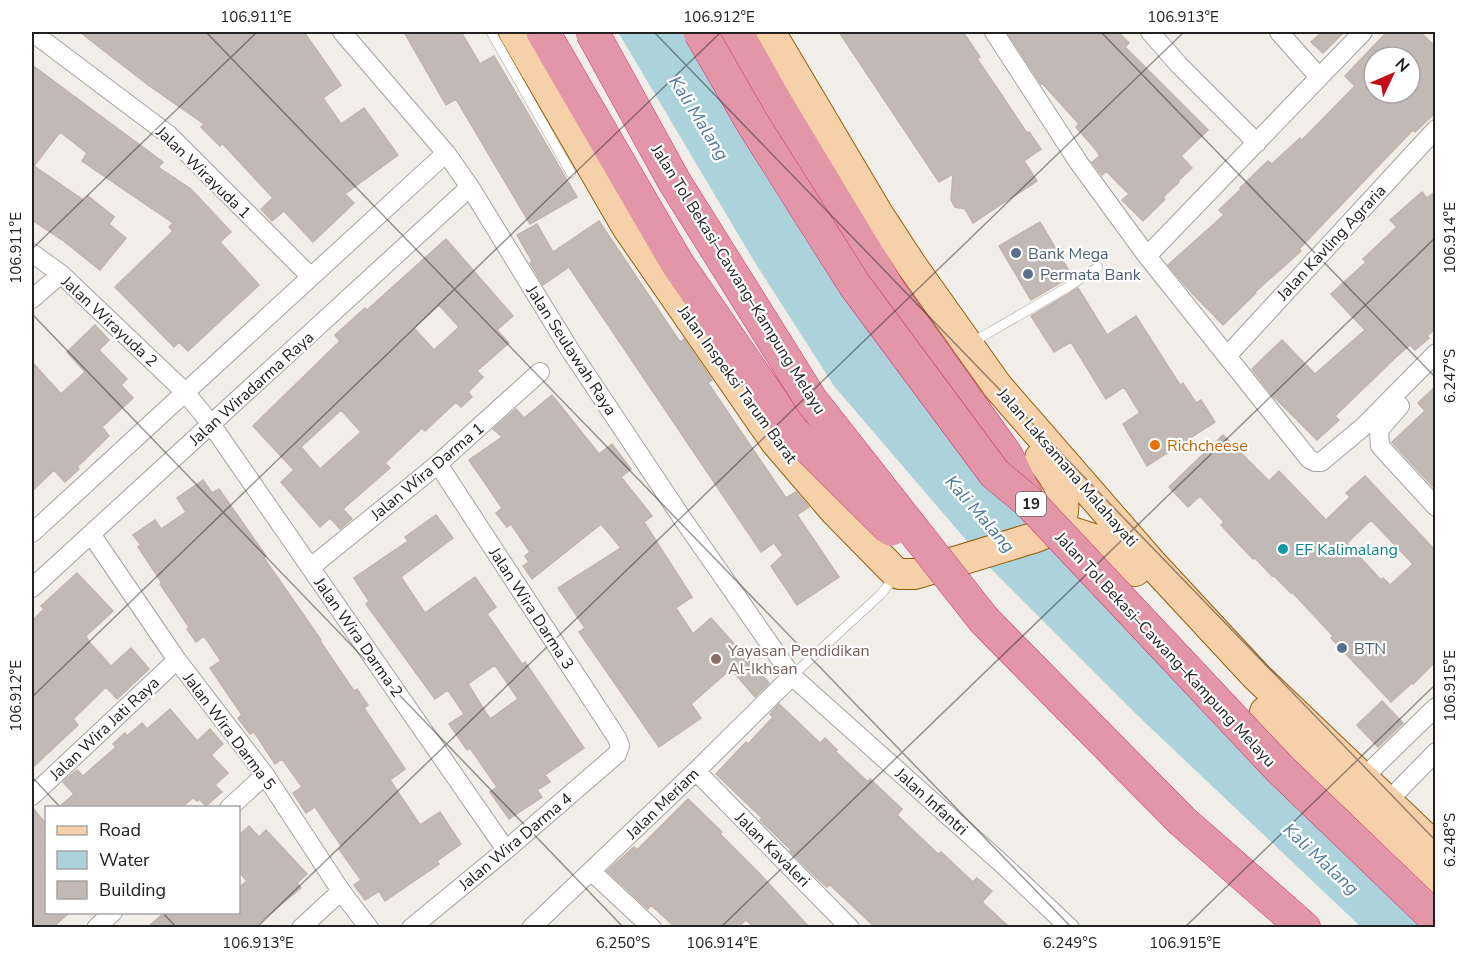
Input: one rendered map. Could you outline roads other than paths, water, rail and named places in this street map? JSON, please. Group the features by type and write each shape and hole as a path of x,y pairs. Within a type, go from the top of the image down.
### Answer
{"highway":[{"path":"543,32 676,263 794,434 984,620"},
{"name":"Jalan Tol Bekasi–Cawang–Kampung Melayu","path":"591,32 674,181 811,400 984,620 1182,820 1304,927"},
{"name":"Jalan Tol Bekasi–Cawang–Kampung Melayu","path":"700,32 753,124 854,284 994,474 1029,502 1280,770 1436,919"},
{"path":"736,32 777,105 890,292 1006,455 1029,502"}],"main road":[{"name":"Jalan Inspeksi Tarum Barat","path":"514,32 627,227 775,441 835,511 912,572"},
{"name":"Jalan Laksamana Malahayati","path":"770,32 878,214 998,387 1154,566 1257,677 1436,848"},
{"path":"912,572 1033,538 1057,528 1064,515 1063,495 1055,478 1010,420 998,387"},
{"name":"Jalan Laksamana Malahayati","path":"1057,528 1106,543 1126,561 1284,732 1436,881"}],"street":[{"name":"Jalan Wirayuda 1","path":"32,32 169,135 311,277"},
{"name":"Jalan Seulawah Raya","path":"342,32 446,153 470,187 570,350 682,518 792,676"},
{"path":"994,32 1079,163 1147,256 1309,459 1321,462 1363,427 1436,353"},
{"path":"1150,32 1179,65 1257,143"},
{"path":"1279,32 1319,77"},
{"path":"1147,256 1363,32"},
{"name":"Jalan Kavling Agraria","path":"1227,356 1436,129"},
{"path":"32,533 446,153"},
{"name":"Jalan Wiradarma Raya","path":"32,588 470,187"},
{"name":"Jalan Wirayuda 2","path":"32,253 61,274 185,392 211,424"},
{"path":"32,299 61,274"},
{"path":"1436,371 1385,421 1379,430 1379,437 1380,446 1436,507"},
{"name":"Jalan Wira Darma 1","path":"311,567 438,464 540,372"},
{"name":"Jalan Wira Darma 2","path":"211,424 506,850"},
{"name":"Jalan Wira Darma 3","path":"438,464 617,738 620,746 617,754"},
{"name":"Jalan Wira Darma 5","path":"91,534 177,660 265,775 341,891 369,927"},
{"name":"Jalan Wira Jati Raya","path":"32,796 177,660"},
{"name":"Jalan Meriam","path":"531,927 591,872 792,676"},
{"name":"Jalan Infantri","path":"792,676 1070,927"},
{"path":"1363,778 1436,707"},
{"path":"1388,801 1436,752"},
{"name":"Jalan Wira Darma 4","path":"411,927 506,850 617,754"},
{"name":"Jalan Kavaleri","path":"696,771 850,927"},
{"path":"230,806 265,775"},
{"path":"591,872 652,927"},
{"path":"301,927 341,891"},
{"path":"96,927 111,914"}],"lane":[{"path":"491,32 571,173"},
{"path":"967,345 1068,287 1098,267"},
{"path":"792,676 880,596 912,572"}],"water":[{"name":"Kali Malang","path":"618,32 700,32 995,474 1435,927 1361,927 1136,714 991,569 834,386 754,261"}],"place":[{"name":"Bank Mega","path":"1016,253"},
{"name":"Permata Bank","path":"1028,274"},
{"name":"Richcheese","path":"1155,445"},
{"name":"EF Kalimalang","path":"1283,549"},
{"name":"BTN","path":"1342,648"},
{"name":"Yayasan Pendidikan Al-Ikhsan","path":"716,659"}]}
